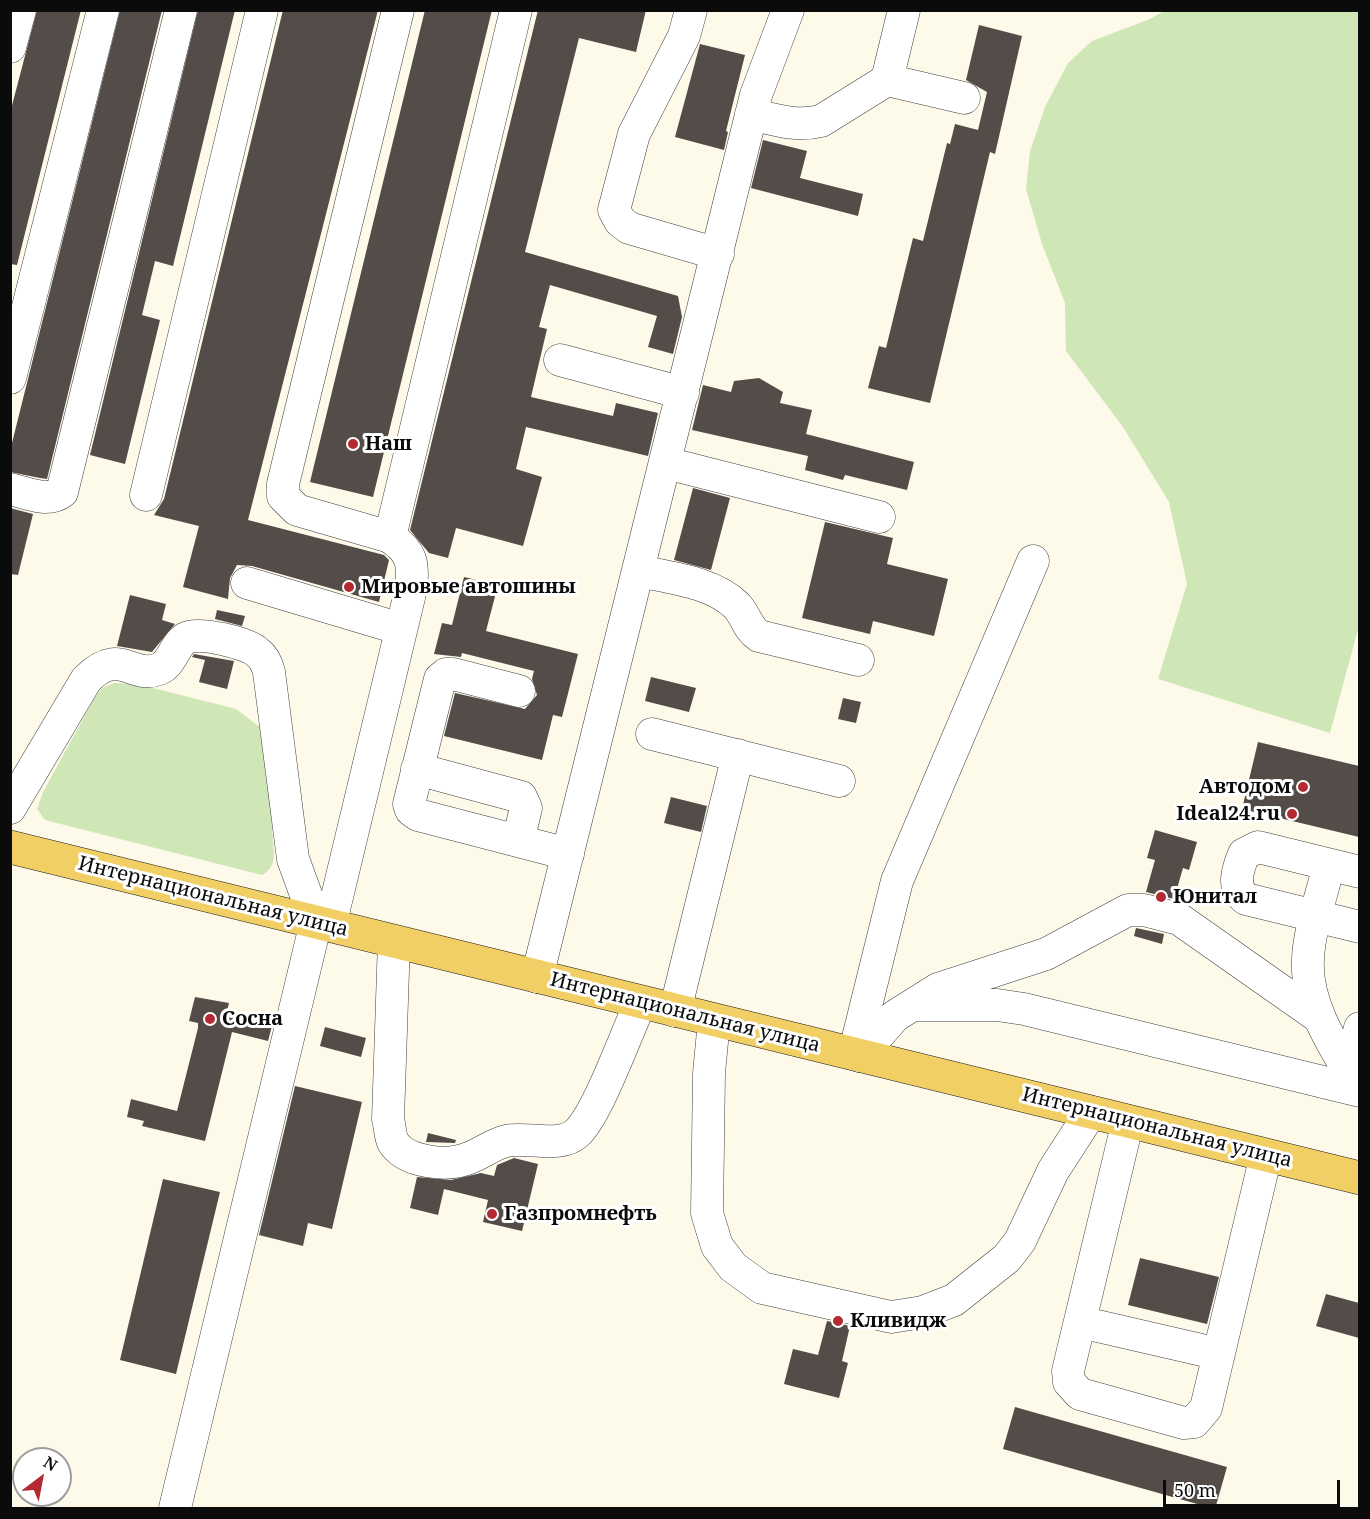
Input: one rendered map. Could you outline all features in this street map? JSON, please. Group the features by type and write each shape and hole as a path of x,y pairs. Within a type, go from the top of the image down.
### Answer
{"main road":[{"name":"Интернациональная улица","path":"10,847 1359,1178"}],"lane":[{"path":"10,47 20,10"},
{"path":"10,378 103,10"},
{"path":"10,489 46,498 55,497 62,492 181,10"},
{"path":"146,495 262,10"},
{"path":"175,1509 323,924 401,629 413,572 405,548 390,537 297,510 284,496 283,484 398,10"},
{"path":"390,537 516,10"},
{"path":"691,10 684,36 634,134 614,210 629,228 718,254"},
{"path":"537,977 752,114 788,10"},
{"path":"752,114 794,124 821,121 887,80 904,10"},
{"path":"887,80 964,98"},
{"path":"560,360 684,393"},
{"path":"666,463 879,517"},
{"path":"857,1055 897,881 1033,561"},
{"path":"639,571 714,591 736,606 753,633 759,636 858,660"},
{"path":"247,583 401,629"},
{"path":"10,808 86,680 97,668 111,663 151,671 160,669 185,639 195,635 247,645 258,652 269,672 293,859 323,924"},
{"path":"519,691 446,674 437,687 409,804 418,815 568,854"},
{"path":"652,734 839,780"},
{"path":"675,1011 738,755"},
{"path":"417,769 521,797 526,808 518,841"},
{"path":"1359,872 1258,847 1244,854 1236,882 1240,895 1246,899 1359,927"},
{"path":"1329,865 1308,958 1308,974 1320,1018 1356,1084"},
{"path":"857,1055 895,1016 938,989 1046,954 1128,910 1144,910 1179,919 1320,1018"},
{"path":"394,941 388,1119 393,1141 407,1155 446,1164 468,1159 504,1141 522,1138 556,1141 575,1136 591,1114 641,1002"},
{"path":"910,1005 997,1005 1024,1009 1356,1084"},
{"path":"714,1021 709,1073 707,1213 717,1246 733,1267 762,1288 891,1317 924,1312 954,1300 1007,1258 1020,1241 1053,1171 1091,1112"},
{"path":"1356,1084 1359,1028"},
{"path":"1128,1121 1068,1371 1072,1387 1080,1394 1184,1423 1194,1422 1206,1408 1266,1155"},
{"path":"1080,1322 1219,1354"}],"green space":[{"path":"1164,11 1359,11 1360,622 1330,733 1158,679 1187,584 1169,502 1123,427 1066,351 1065,303 1042,244 1026,189 1030,151 1045,107 1068,63 1092,41 1150,19"},
{"path":"114,683 137,684 236,709 260,727 267,756 274,856 267,872 262,875 45,820 37,809 43,792 94,699 101,689"}],"building":[{"path":"37,10 81,10 17,265 10,264 10,113"},
{"path":"120,10 162,10 47,479 10,472 10,451"},
{"path":"198,10 235,10 173,266 155,261 142,315 160,320 125,464 90,455"},
{"path":"283,10 378,10 248,520 384,555 389,560 379,602 252,566 237,565 230,578 228,599 183,587 199,526 154,515 164,499"},
{"path":"425,10 492,10 373,497 310,482"},
{"path":"538,10 646,10 636,52 579,38 525,252 678,296 682,317 673,354 648,347 657,316 550,285 539,327 547,329 531,397 613,416 616,403 658,413 648,456 526,427 516,469 542,477 523,546 456,528 448,558 429,553 410,530"},
{"path":"979,25 1022,36 995,154 990,152 930,403 868,388 879,346 886,348 913,238 923,241 947,143 950,144 955,124 978,130 987,92 966,80"},
{"path":"700,44 745,55 726,131 728,132 724,150 675,137"},
{"path":"763,140 807,151 800,178 863,194 858,216 751,188"},
{"path":"759,378 783,392 780,403 812,410 806,434 914,462 907,490 845,475 843,480 805,470 808,456 692,430 703,385 731,392 734,381"},
{"path":"693,488 730,498 711,570 674,560"},
{"path":"10,508 33,514 18,575 10,574"},
{"path":"825,522 893,538 887,564 948,579 934,636 873,621 870,634 802,618"},
{"path":"464,577 498,585 486,631 578,654 562,717 553,715 542,760 444,736 455,693 525,709 537,695 532,679 534,671 462,653 461,657 434,654 442,623 452,625"},
{"path":"130,595 166,604 162,620 175,624 152,652 117,646"},
{"path":"217,610 245,616 242,626 215,619"},
{"path":"194,654 234,661 227,689 199,682 205,660 192,657"},
{"path":"651,677 696,688 689,712 645,701"},
{"path":"843,698 861,702 856,723 838,719"},
{"name":"Автодом","path":"1258,742 1359,766 1359,837 1242,809"},
{"path":"671,797 707,806 701,832 664,823"},
{"path":"1155,830 1197,842 1189,870 1183,868 1174,899 1146,892 1155,860 1147,858"},
{"path":"1136,928 1164,934 1162,944 1134,936"},
{"path":"195,997 229,1003 227,1011 273,1022 268,1041 232,1032 205,1141 142,1126 144,1121 127,1117 131,1099 177,1111 198,1028 198,1023 189,1021"},
{"path":"325,1027 366,1038 361,1057 320,1046"},
{"path":"295,1086 362,1102 332,1229 308,1223 303,1246 259,1235"},
{"path":"428,1133 456,1140 455,1143 426,1142"},
{"path":"514,1158 538,1164 522,1231 483,1222 488,1200 444,1189 438,1215 410,1208 417,1177 451,1180 481,1173 494,1176 497,1165"},
{"path":"163,1179 220,1192 176,1374 120,1360"},
{"path":"1140,1258 1219,1277 1207,1324 1128,1305"},
{"path":"1326,1294 1359,1303 1359,1338 1316,1326"},
{"path":"827,1321 850,1326 842,1361 848,1363 839,1398 784,1384 793,1349 818,1355"},
{"path":"1015,1407 1227,1467 1215,1509 1003,1449"}],"place":[{"name":"Наш","path":"353,444"},
{"name":"Мировые автошины","path":"349,587"},
{"name":"Автодом","path":"1303,787"},
{"name":"Ideal24.ru","path":"1292,814"},
{"name":"Юнитал","path":"1161,897"},
{"name":"Сосна","path":"210,1019"},
{"name":"Газпромнефть","path":"492,1214"},
{"name":"Кливидж","path":"838,1321"}]}
